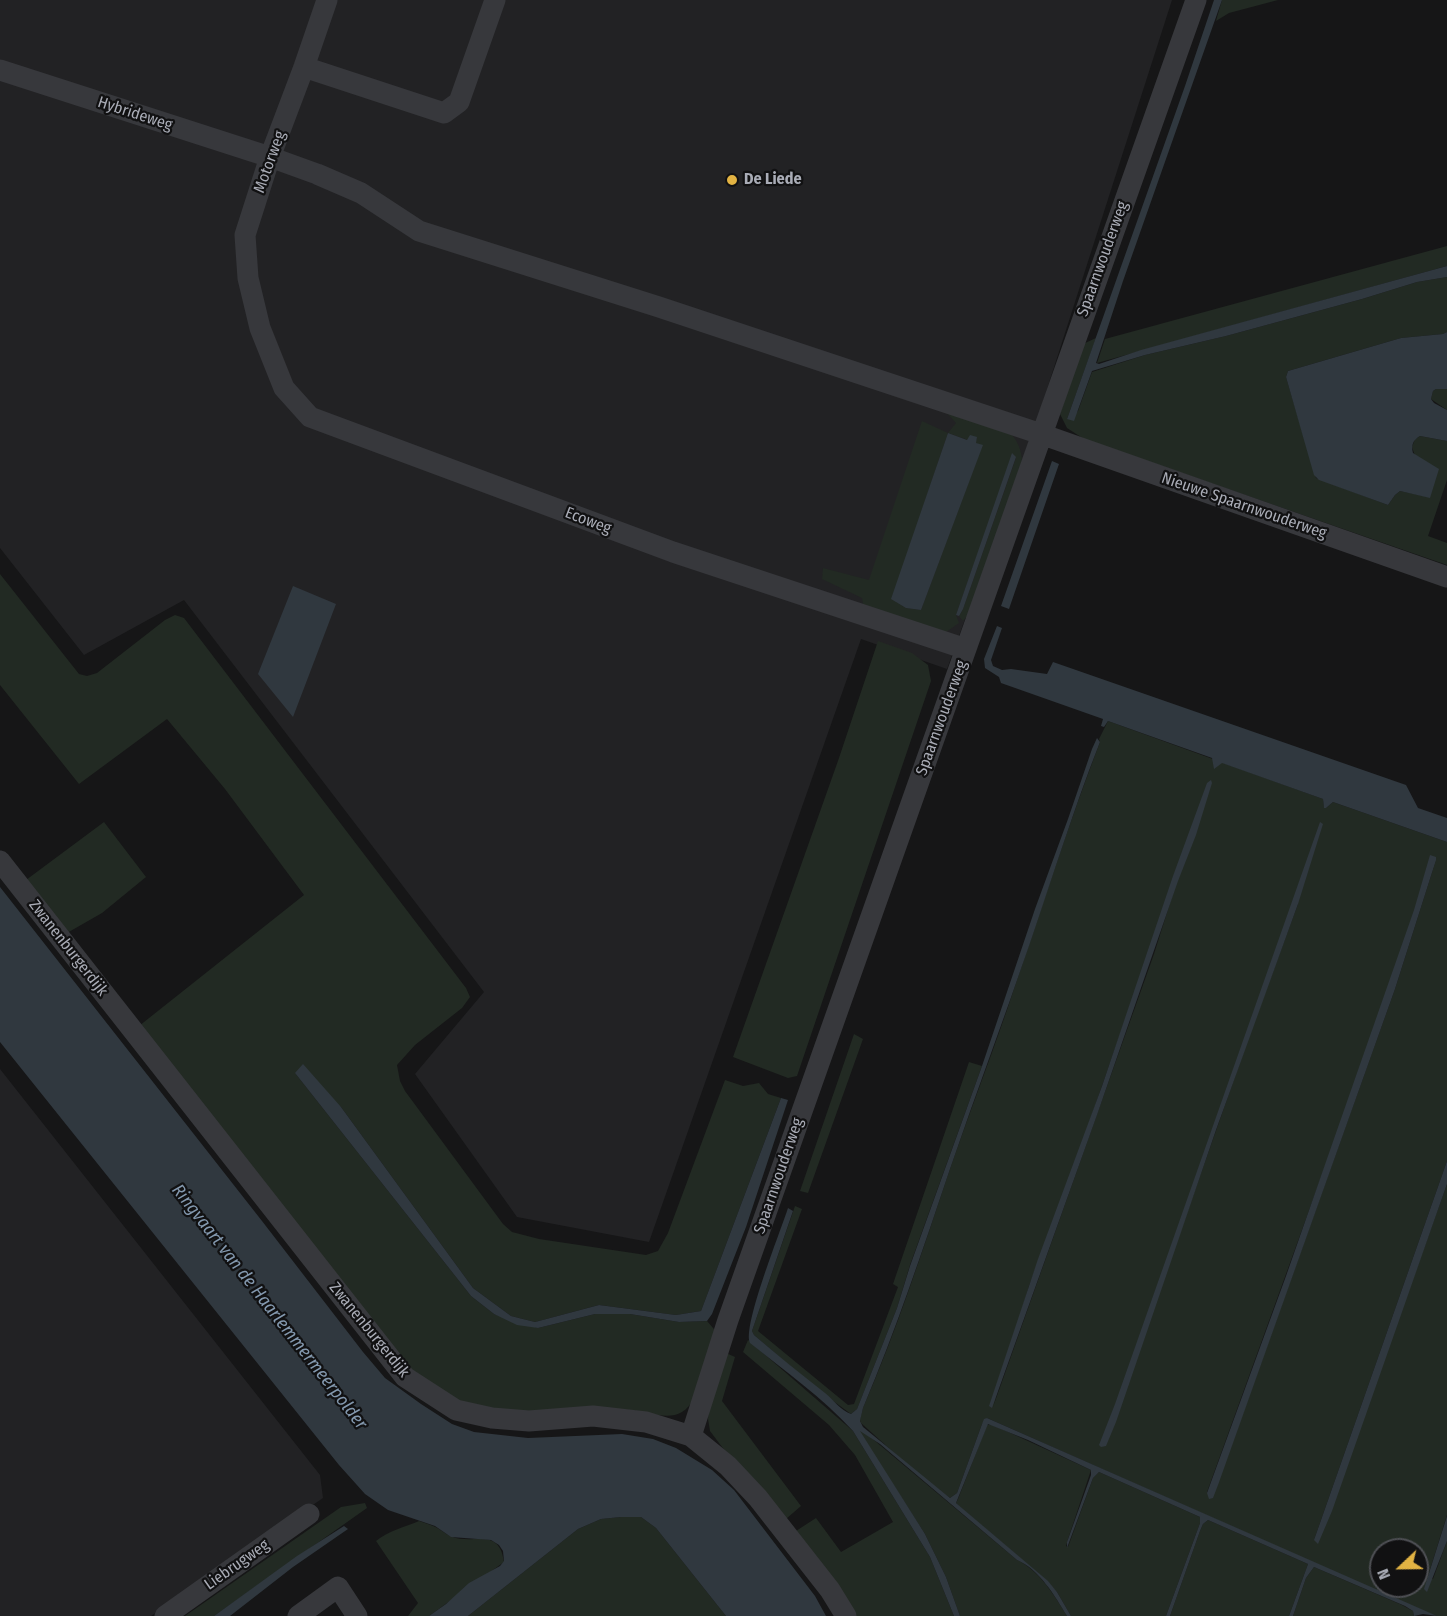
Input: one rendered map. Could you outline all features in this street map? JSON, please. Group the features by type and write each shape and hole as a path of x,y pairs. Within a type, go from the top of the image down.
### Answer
{"street":[{"name":"Motorweg","path":"260,328 248,278 245,235 327,0"},
{"path":"304,68 444,112 459,102 495,0"},
{"name":"Spaarnwouderweg","path":"691,1436 732,1309 1196,0"},
{"name":"Hybrideweg","path":"0,70 270,158 361,193 419,231 659,307 1041,434"},
{"name":"Ecoweg","path":"260,328 285,388 310,417 673,552 966,649"},
{"name":"Nieuwe Spaarnwouderweg","path":"1041,434 1447,577"},
{"name":"Zwanenburgerdijk","path":"0,861 405,1377 456,1410 492,1418 529,1420 593,1416 646,1422 691,1436 728,1466 758,1498 830,1590 846,1616"},
{"name":"Liebrugweg","path":"165,1616 309,1514"},
{"path":"298,1616 338,1587 357,1616"}],"shaded area":[{"path":"0,0 1172,0 1039,414 947,669 861,639 649,1242 517,1217 415,1074 484,992 184,600 84,655 0,548"},
{"path":"1222,0 1278,0 1229,13 1216,21"},
{"path":"1447,246 1447,266 1097,363 1105,339"},
{"path":"1447,277 1447,332 1401,338 1288,371 1286,377 1316,478 1388,505 1400,491 1429,497 1412,447 1415,439 1420,436 1447,441 1447,480 1428,536 1447,543 1447,565 1084,439 1067,428 1060,414 1083,344 1096,338 1067,419 1078,411 1092,372 1145,355 1226,336 1417,282"},
{"path":"1436,389 1447,389 1447,410 1431,399"},
{"path":"946,412 1009,432 1018,445 1022,461 968,615 963,621 959,616 1016,458 1013,454 956,615 959,623 946,632 863,604 862,598 822,579 823,568 869,580 922,421 948,433 956,423","holes":["948,433 968,440 977,438 975,443 982,446 921,610 906,608 892,599"]},
{"path":"0,574 79,674 87,676 97,673 165,620 175,615 184,618 466,988 470,997 462,1008 415,1045 397,1065 400,1081 503,1224 512,1232 539,1239 646,1255 658,1251 668,1233 725,1080 743,1086 759,1083 768,1094 781,1098 701,1311 676,1315 599,1305 535,1322 511,1316 473,1288 341,1107 295,1073 471,1296 494,1314 538,1328 595,1314 630,1314 679,1322 707,1321 719,1335 700,1388 689,1406 682,1412 663,1416 609,1409 510,1411 490,1409 454,1399 412,1370 139,1026 304,895 225,789 167,719 79,784 0,685"},
{"path":"878,641 912,653 928,665 931,681 797,1076 788,1078 733,1057"},
{"path":"1108,721 1323,799 1326,808 1333,802 1447,842 1447,1161 1314,1540 1348,1460 1447,1184 1447,1515 1429,1573 1429,1538 1369,1538 1369,1587 987,1418 982,1424 957,1493 950,1498 912,1469 861,1423 863,1408 909,1289 1100,742 1099,739","holes":["1208,782 1154,954 993,1407 1029,1286 1074,1166","1436,860 1395,989 1215,1491 1211,1496 1207,1492","1296,896 1298,904 1135,1361"]},
{"path":"104,822 146,877 102,913 67,933 26,880"},
{"path":"854,1034 863,1039 808,1193 800,1191"},
{"path":"969,1062 982,1066 910,1265 897,1308 857,1409 851,1414 814,1387 752,1331 795,1206 802,1209 758,1331 848,1405 854,1404 898,1287 893,1284"},
{"path":"0,1069 320,1475 323,1498 151,1616 0,1616"},
{"path":"748,1340 853,1431 930,1557 954,1616 854,1616 796,1531 816,1518 841,1552 893,1522 855,1455 829,1425 743,1352"},
{"path":"726,1353 735,1357 722,1401 801,1506 786,1519 710,1431 709,1405"},
{"path":"991,1424 1091,1470 1068,1539 1066,1546 1068,1547 1093,1478 1099,1472 1200,1517 1200,1523 1166,1616 1071,1616 1057,1592 1047,1581 956,1503 987,1425"},
{"path":"862,1430 1017,1560 1032,1570 1052,1592 1067,1616 960,1616 946,1577 925,1534 859,1432"},
{"path":"365,1503 367,1508 214,1616 185,1616 341,1507"},
{"path":"641,1517 656,1528 726,1616 468,1616 578,1529 601,1519"},
{"path":"1208,1520 1308,1564 1289,1616 1170,1616 1200,1531"},
{"path":"419,1521 459,1539 491,1541 497,1544 504,1562 429,1616 408,1616 418,1603 376,1541 391,1532"},
{"path":"1447,1541 1447,1616 1437,1616 1394,1598 1429,1598 1429,1577 1433,1579"},
{"path":"1314,1567 1369,1591 1369,1598 1386,1598 1402,1605 1413,1611 1414,1616 1293,1616 1306,1578"}],"water":[{"path":"1214,0 1222,0 1096,363 1447,266 1447,277 1417,282 1362,299 1226,336 1145,355 1092,371 1074,421 1067,419 1185,86"},
{"path":"1447,332 1447,389 1436,389 1431,399 1447,410 1447,441 1420,436 1412,445 1413,453 1439,469 1430,498 1400,491 1388,505 1319,480 1314,475 1286,377 1288,371 1401,338"},
{"path":"948,433 967,440 970,435 977,437 976,443 983,445 921,610 906,608 891,599"},
{"path":"1012,453 1016,457 963,609 959,616 956,615"},
{"path":"1052,461 1059,464 1009,609 1001,606"},
{"path":"293,586 336,604 293,717 258,674"},
{"path":"997,626 1002,628 991,660 993,666 1002,670 1047,674 1053,662 1406,785 1418,808 1447,818 1447,842 1333,802 1324,808 1323,799 1222,763 1214,769 1212,758 1108,721 1104,727 1101,726 1103,719 1001,683 999,677 985,668 984,659"},
{"path":"1097,738 1100,742 909,1289 860,1421 863,1427 950,1498 957,1493 984,1419 987,1418 1369,1586 1369,1591 1314,1567 1306,1578 1293,1616 1289,1616 1308,1564 1208,1520 1200,1531 1170,1616 1166,1616 1200,1523 1200,1517 1099,1472 1093,1478 1067,1548 1091,1470 988,1424 956,1503 1048,1581 1071,1616 1067,1616 1039,1576 880,1444 860,1431 925,1534 946,1577 960,1616 954,1616 930,1557 853,1431 816,1396 750,1343 749,1334 757,1299 788,1208 793,1211 752,1331 844,1410 851,1414 857,1409 897,1308"},
{"path":"1211,780 1196,835 992,1408 989,1406 1038,1259 1102,1086 1173,876 1207,783"},
{"path":"1320,822 1323,824 1298,904 1216,1130 1116,1422 1106,1446 1101,1447 1099,1445"},
{"path":"1430,855 1436,857 1436,860 1395,989 1218,1485 1213,1498 1209,1499 1207,1493 1286,1276 1414,910"},
{"name":"Ringvaart van de Haarlemmermeerpolder","path":"0,887 385,1378 452,1424 474,1432 528,1438 622,1434 653,1439 676,1448 712,1470 734,1490 815,1596 826,1616 726,1616 656,1528 641,1517 621,1517 601,1519 578,1529 468,1616 429,1616 469,1583 500,1566 504,1561 503,1551 491,1540 451,1537 435,1526 388,1510 365,1494 339,1465 0,1042"},
{"path":"303,1064 341,1107 473,1288 511,1316 535,1322 599,1305 676,1315 701,1311 781,1098 788,1100 746,1227 712,1314 707,1321 679,1322 630,1314 595,1314 538,1328 517,1325 494,1314 471,1296 295,1073"},
{"path":"1447,1161 1447,1184 1332,1511 1318,1544 1314,1540"},
{"path":"1447,1516 1447,1541 1429,1587 1429,1573"},
{"path":"344,1526 348,1529 293,1567 230,1616 214,1616 297,1556"},
{"path":"1386,1598 1396,1598 1437,1616 1423,1614 1414,1616 1413,1611"}],"place":[{"name":"De Liede","path":"732,180"}]}
